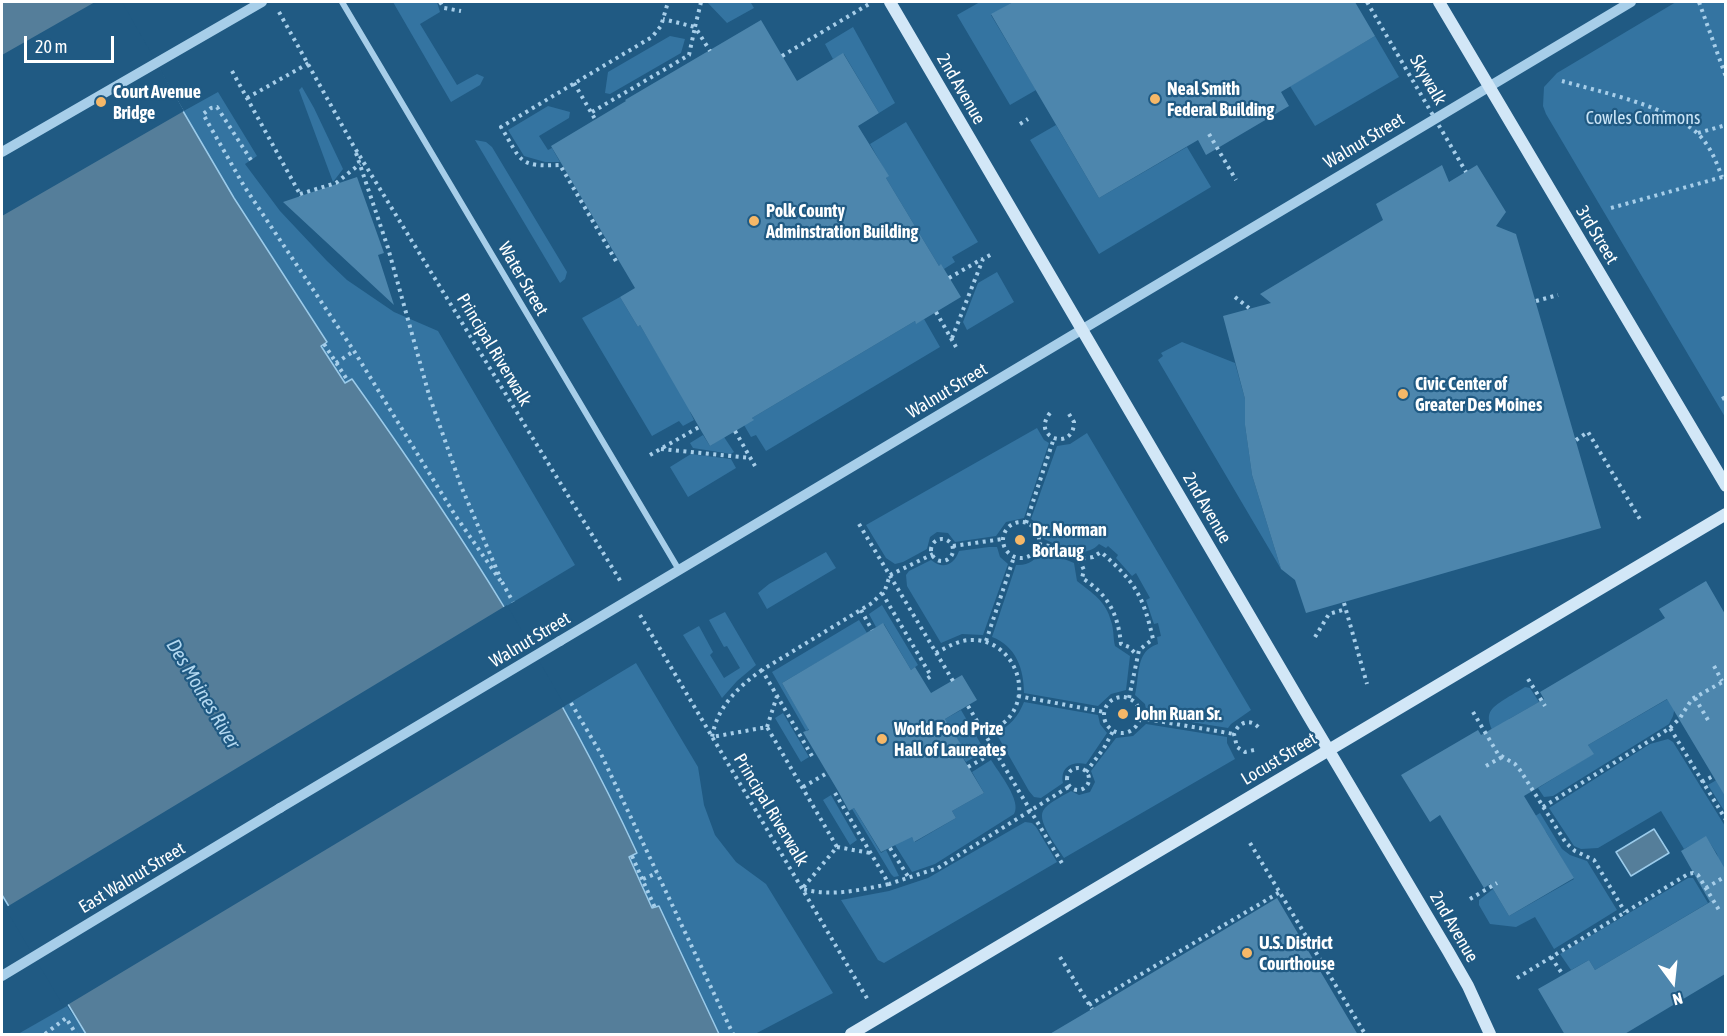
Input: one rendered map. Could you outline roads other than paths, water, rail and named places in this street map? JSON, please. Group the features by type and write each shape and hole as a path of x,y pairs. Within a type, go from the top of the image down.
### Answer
{"main road":[{"name":"2nd Avenue","path":"890,2 1448,951 1468,986 1490,1035"},
{"name":"3rd Street","path":"1439,2 1725,486"},
{"name":"Locust Street","path":"851,1035 1725,514"}],"street":[{"path":"2,152 262,2"},
{"name":"Water Street","path":"342,2 679,570"},
{"name":"Walnut Street","path":"280,808 1631,2"},
{"name":"East Walnut Street","path":"2,975 280,808"}],"water":[{"name":"Des Moines River","path":"2,2 119,2 234,198 327,342 321,346 345,383 352,379 431,493 541,669 607,791 637,853 629,857 652,908 659,906 719,1034 86,1034 2,895"},
{"path":"1654,829 1669,853 1631,876 1616,852"}],"place":[{"name":"Neal Smith Federal Building","path":"1155,99"},
{"name":"Court Avenue Bridge","path":"101,102"},
{"name":"Polk County Adminstration Building","path":"754,221"},
{"name":"Civic Center of Greater Des Moines","path":"1403,394"},
{"name":"Dr. Norman Borlaug","path":"1020,540"},
{"name":"John Ruan Sr.","path":"1123,714"},
{"name":"World Food Prize Hall of Laureates","path":"882,739"},
{"name":"U.S. District Courthouse","path":"1247,953"}],"park label":[{"name":"Cowles Commons","path":"1643,118"}]}
